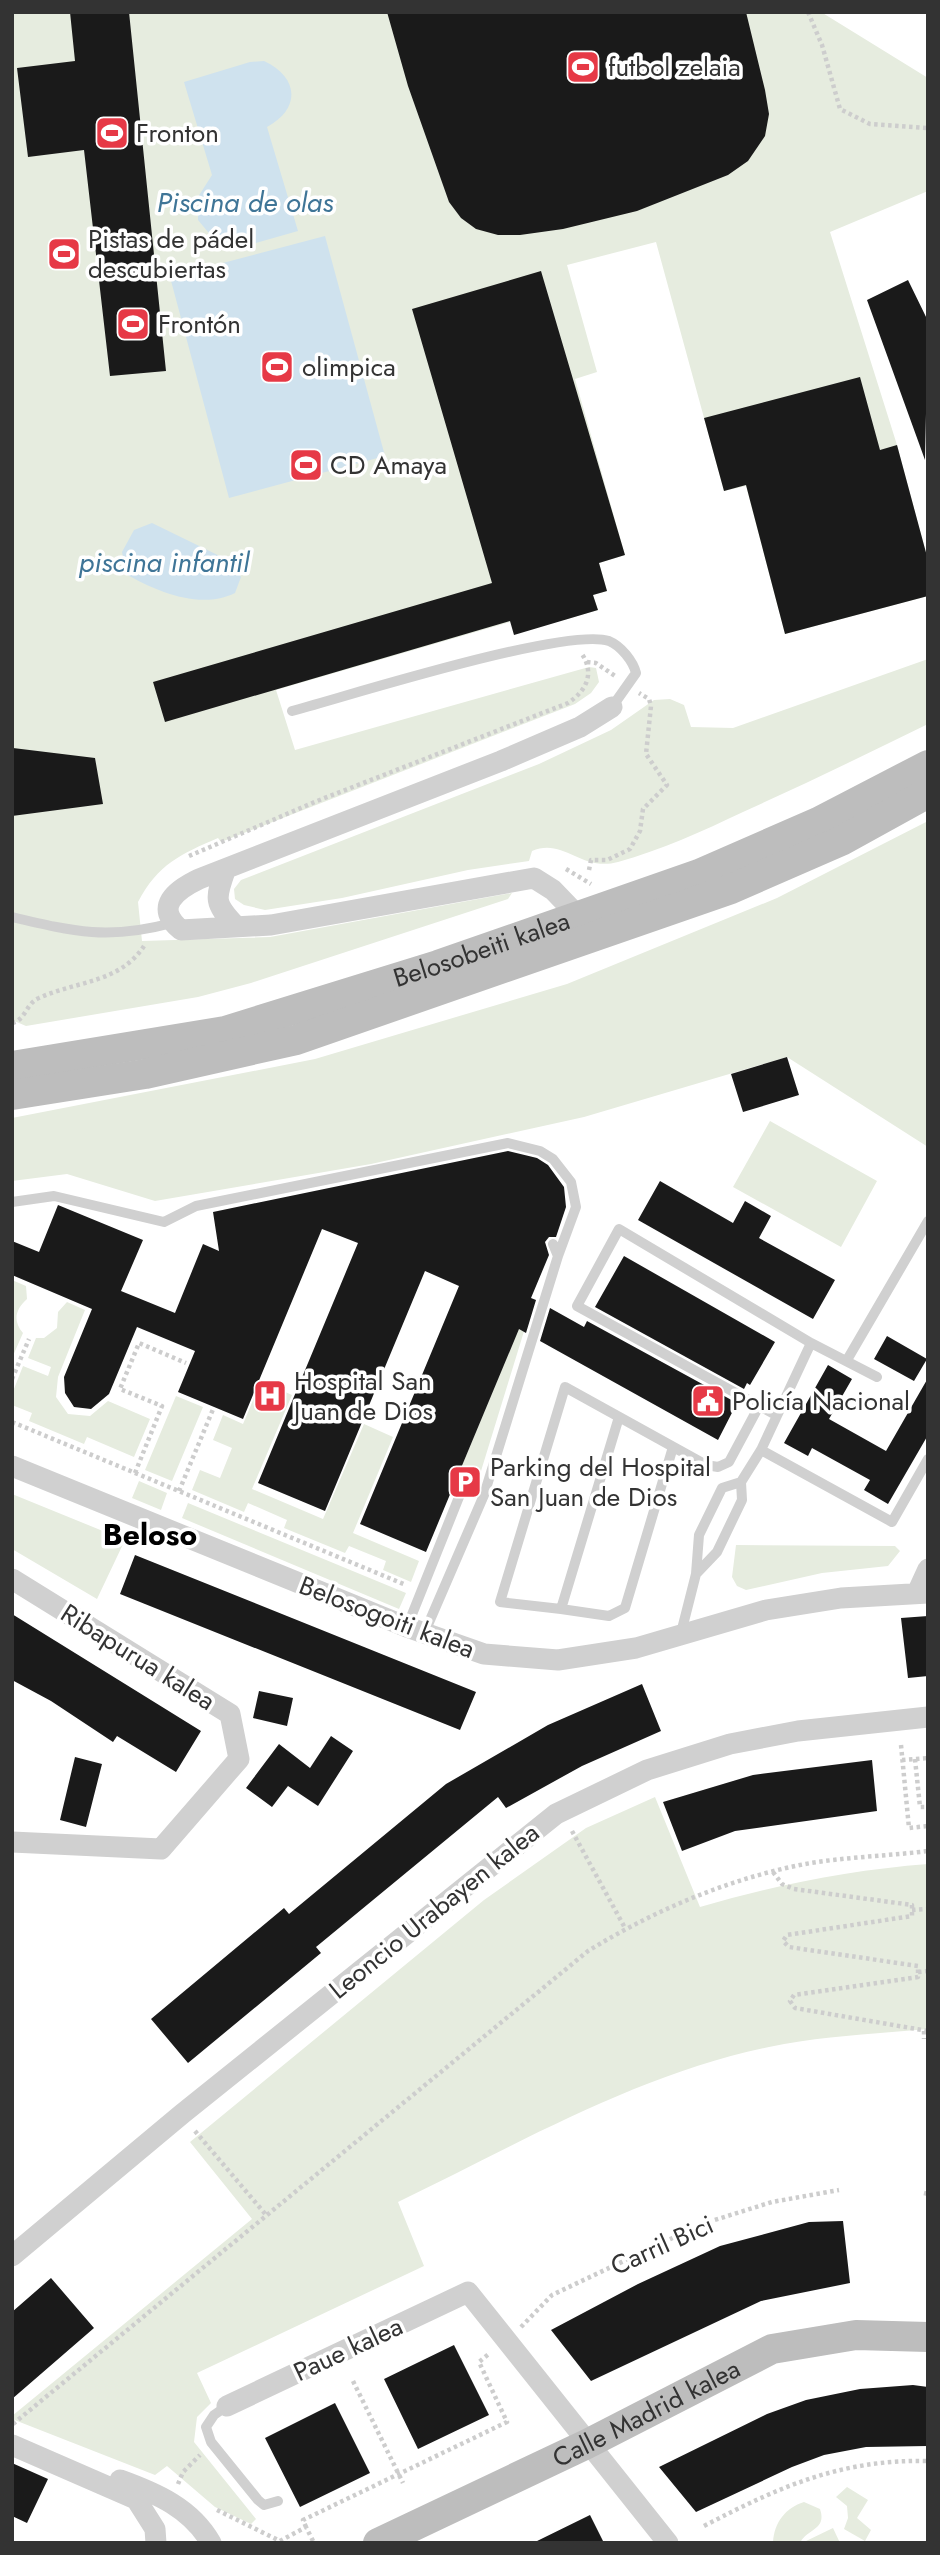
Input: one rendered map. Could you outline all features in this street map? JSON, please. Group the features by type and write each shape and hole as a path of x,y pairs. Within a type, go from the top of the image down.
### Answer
{"main road":[{"name":"Belosobeiti kalea","path":"12,1066 225,1031 296,1011 579,917 764,848 928,765"},
{"name":"Belosobeiti kalea","path":"12,1095 145,1074 310,1035 732,889 841,841 928,793"},
{"name":"Calle Madrid kalea","path":"378,2543 587,2444 772,2349 856,2336 928,2337"}],"street":[{"path":"579,917 553,890 534,878 271,925 181,930 172,923 169,912 170,899 177,890 501,761 580,727 612,707"},
{"path":"225,871 216,895 221,910 235,925"},
{"name":"Belosogoiti kalea","path":"12,1466 416,1630 484,1654 558,1660 636,1648 765,1610 841,1598 923,1593 928,1569"},
{"name":"Ribapurua kalea","path":"12,1579 230,1714 239,1759 161,1849 12,1842"},
{"name":"Leoncio Urabayen kalea","path":"12,2256 181,2114 556,1814 647,1770 730,1744 798,1731 928,1717"},
{"name":"Paue kalea","path":"227,2406 468,2292 505,2341"},
{"path":"505,2341 668,2543"},
{"path":"12,2445 77,2471 136,2499 155,2529 156,2543"},
{"path":"77,2471 173,2489 211,2543"}],"lane":[{"path":"292,711 504,654 573,640 610,642 626,654 634,666 636,673 612,707"},
{"path":"12,917 78,933 140,931 172,923"},
{"path":"12,1202 54,1196 164,1222 196,1206 508,1143 540,1151 553,1159 571,1182 576,1207 558,1256 484,1495 416,1630"},
{"path":"847,1360 928,1221"},
{"path":"776,1415 577,1306 619,1229 811,1343 877,1377"},
{"path":"553,1244 558,1256"},
{"path":"696,1574 717,1552 742,1500 741,1482 761,1450 811,1343"},
{"path":"673,1447 625,1608 609,1616 500,1602 565,1387 673,1447 705,1465 718,1466 729,1462 759,1406"},
{"path":"561,1609 619,1417"},
{"path":"761,1450 892,1522 928,1459"},
{"path":"416,1630 465,1482"},
{"path":"681,1633 696,1574 699,1535 722,1488 741,1482"},
{"path":"227,2406 214,2415 206,2427 211,2442 258,2500 264,2505 278,2501"}],"path":[{"path":"808,12 822,45 839,109 870,124 928,128"},
{"path":"180,860 293,811 568,703 583,690 589,673 587,662 573,640"},
{"path":"589,870 591,860 607,860 630,849 640,831 643,809 667,785 646,754 652,706"},
{"path":"12,1023 18,1022 36,998 119,971 139,954 146,942"},
{"path":"12,1379 29,1339"},
{"path":"135,1473 162,1406 120,1388 139,1343 186,1363"},
{"path":"179,1492 214,1408"},
{"path":"12,1422 406,1586"},
{"path":"901,1745 909,1828 928,1826"},
{"path":"902,1760 928,1758"},
{"path":"915,1759 920,1807 928,1807"},
{"path":"571,1830 625,1928"},
{"path":"13,2425 588,1951 625,1928 696,1895 773,1872 807,1864 928,1851"},
{"path":"773,1872 782,1884 794,1889 912,1905 912,1916 787,1935 783,1941 789,1947 918,1966 918,1976 794,1995 790,2001 795,2008 909,2026 926,2031 924,2039"},
{"path":"912,1910 928,1909"},
{"path":"918,1972 928,1971"},
{"path":"195,2130 267,2216"},
{"name":"Carril Bici","path":"505,2341 537,2314 552,2295 681,2234 772,2202 839,2190"},
{"path":"314,2543 303,2520 507,2421 478,2362 505,2341"},
{"path":"353,2381 403,2483"},
{"path":"173,2489 183,2472 201,2455"},
{"path":"704,2526 788,2485 829,2470 885,2461 928,2461"},
{"path":"173,2489 188,2488"},
{"path":"206,2502 280,2541 306,2527"}],"shaded area":[{"name":"CD Amaya","path":"12,12 821,12 928,78 928,191 830,232 897,445 928,560 928,596 785,634 746,486 724,491 656,242 567,265 597,372 575,379 625,555 599,563 607,591 593,595 598,610 564,620 510,622 276,690 295,750 589,667 596,668 599,682 591,693 575,704 221,842 218,838 193,849 162,869 138,902 142,941 270,937 512,893 508,899 251,983 198,997 26,1026 12,1020"},
{"path":"928,659 928,724 813,780 650,852 605,864 593,863 553,848 543,848 532,851 529,861 468,870 342,898 265,910 244,905 235,899 234,889 241,880 539,764 611,730 654,700 670,699 684,705 691,727 733,728"},
{"path":"928,821 928,1147 787,1057 584,1117 371,1164 155,1201 67,1174 12,1181 12,1118 315,1059 567,984 777,898"},
{"path":"770,1121 877,1181 841,1247 733,1187"},
{"path":"12,1280 26,1286 27,1299 17,1315 17,1324 23,1333 12,1358"},
{"path":"67,1302 85,1310 58,1377 56,1397 68,1414 90,1416 108,1401 150,1419 134,1457 87,1437 84,1444 29,1421 32,1413 12,1405 12,1394 23,1366 48,1376 51,1367 28,1358 36,1338 44,1338 57,1328 58,1312"},
{"path":"525,1313 529,1315 477,1484 458,1475"},
{"path":"261,1381 292,1395 252,1489 323,1519 364,1424 393,1437 353,1533 419,1561 411,1582 383,1570 386,1561 349,1546 345,1553 284,1528 287,1520 248,1503 244,1512 192,1490 200,1470 220,1478 232,1448 213,1440 223,1415 243,1424"},
{"path":"176,1396 203,1407 172,1481 145,1470"},
{"path":"139,1481 167,1493 161,1510 132,1498"},
{"path":"12,1494 125,1540 97,1599 12,1549"},
{"path":"188,1503 406,1593 399,1609 182,1518"},
{"path":"736,1545 895,1546 900,1551 888,1566 822,1573 746,1590 737,1586 732,1577"},
{"path":"655,1797 700,1907 813,1880 928,1864 928,2029 789,2043 720,2059 673,2074 579,2113 398,2202 424,2266 197,2373 211,2403 197,2417 194,2442 256,2519 251,2524 215,2507 167,2466 155,2475 12,2419 12,2416 252,2219 190,2142 484,1900 586,1828"},
{"path":"847,2487 868,2500 857,2518 871,2530 865,2541 844,2529 848,2518 847,2506 836,2497"},
{"path":"804,2502 820,2509 819,2525 800,2543 773,2543 782,2517 791,2508"},
{"path":"833,2528 840,2543 804,2543 804,2542"}],"water":[{"name":"Piscina de olas","path":"264,61 284,76 291,93 286,111 267,127 298,231 242,247 213,238 198,220 198,197 212,175 184,82 250,62"},
{"name":"olimpica","path":"325,236 385,456 229,498 170,277"},
{"name":"piscina infantil","path":"152,523 232,562 241,577 235,593 208,600 179,597 126,574 122,552 134,530"}],"building":[{"path":"70,12 129,12 166,371 110,376 84,150 28,157 17,68 75,61"},
{"path":"387,12 746,12 769,114 765,136 748,161 728,175 637,211 563,229 520,235 498,235 476,229 461,218 449,202 408,86"},
{"path":"541,271 625,555 599,563 607,591 593,595 598,610 514,635 510,621 165,722 153,682 492,583 412,309"},
{"path":"908,280 928,321 925,460 867,300"},
{"path":"860,377 880,450 897,445 928,560 928,596 785,634 746,485 724,491 704,418"},
{"path":"13,748 95,758 103,804 12,816"},
{"path":"787,1057 799,1095 743,1112 731,1074"},
{"path":"508,1151 537,1158 548,1165 564,1187 566,1207 556,1237 549,1237 545,1242 549,1255 531,1298 536,1300 526,1333 519,1329 426,1552 360,1524 459,1286 425,1271 325,1511 258,1483 358,1243 322,1229 243,1419 178,1392 195,1351 137,1327 109,1394 91,1409 74,1407 65,1393 64,1377 92,1309 12,1275 12,1241 39,1252 58,1205 143,1240 121,1291 175,1313 203,1244 219,1251 213,1212"},
{"path":"660,1181 733,1223 745,1201 771,1216 759,1238 835,1280 813,1319 638,1220"},
{"path":"624,1256 775,1342 750,1385 747,1383 744,1389 595,1307"},
{"path":"550,1308 584,1327 587,1321 737,1403 718,1440 540,1341"},
{"path":"887,1336 927,1359 914,1381 874,1359"},
{"path":"828,1365 852,1379 829,1419 886,1451 928,1378 928,1435 888,1504 864,1490 870,1480 812,1448 808,1456 784,1443"},
{"path":"135,1555 476,1692 460,1730 120,1594"},
{"path":"12,1614 201,1731 176,1772 117,1736 113,1742 51,1701 12,1680"},
{"path":"928,1616 928,1676 908,1678 901,1618"},
{"path":"642,1684 661,1731 582,1766 506,1808 498,1797 316,1947 321,1953 188,2063 151,2019 284,1908 289,1914 446,1784 548,1725"},
{"path":"259,1691 293,1698 287,1726 253,1718"},
{"path":"331,1736 353,1751 318,1806 288,1786 272,1807 246,1788 279,1744 310,1768"},
{"path":"75,1757 102,1764 86,1827 60,1820"},
{"path":"872,1760 877,1811 735,1831 682,1851 663,1802 753,1775"},
{"path":"843,2221 850,2283 761,2301 591,2381 551,2330 638,2284 720,2246 809,2222"},
{"path":"51,2278 94,2328 12,2399 12,2312"},
{"path":"454,2345 489,2415 418,2449 384,2379"},
{"path":"913,2385 928,2387 928,2446 866,2447 824,2455 696,2512 659,2467 767,2414 806,2400 860,2389"},
{"path":"335,2403 370,2473 300,2507 265,2438"},
{"path":"12,2463 48,2479 27,2523 12,2516"},
{"path":"590,2515 604,2543 533,2543"}],"place":[{"name":"futbol zelaia","path":"583,67"},
{"name":"Fronton","path":"112,133"},
{"name":"Pistas de pádel descubiertas","path":"64,254"},
{"name":"Frontón","path":"133,324"},
{"name":"olimpica","path":"277,367"},
{"name":"CD Amaya","path":"306,465"},
{"name":"Hospital San Juan de Dios","path":"270,1396"},
{"name":"Policía Nacional","path":"708,1401"},
{"name":"Parking del Hospital San Juan de Dios","path":"465,1482"}],"district":[{"name":"Beloso","path":"150,1535"}]}
